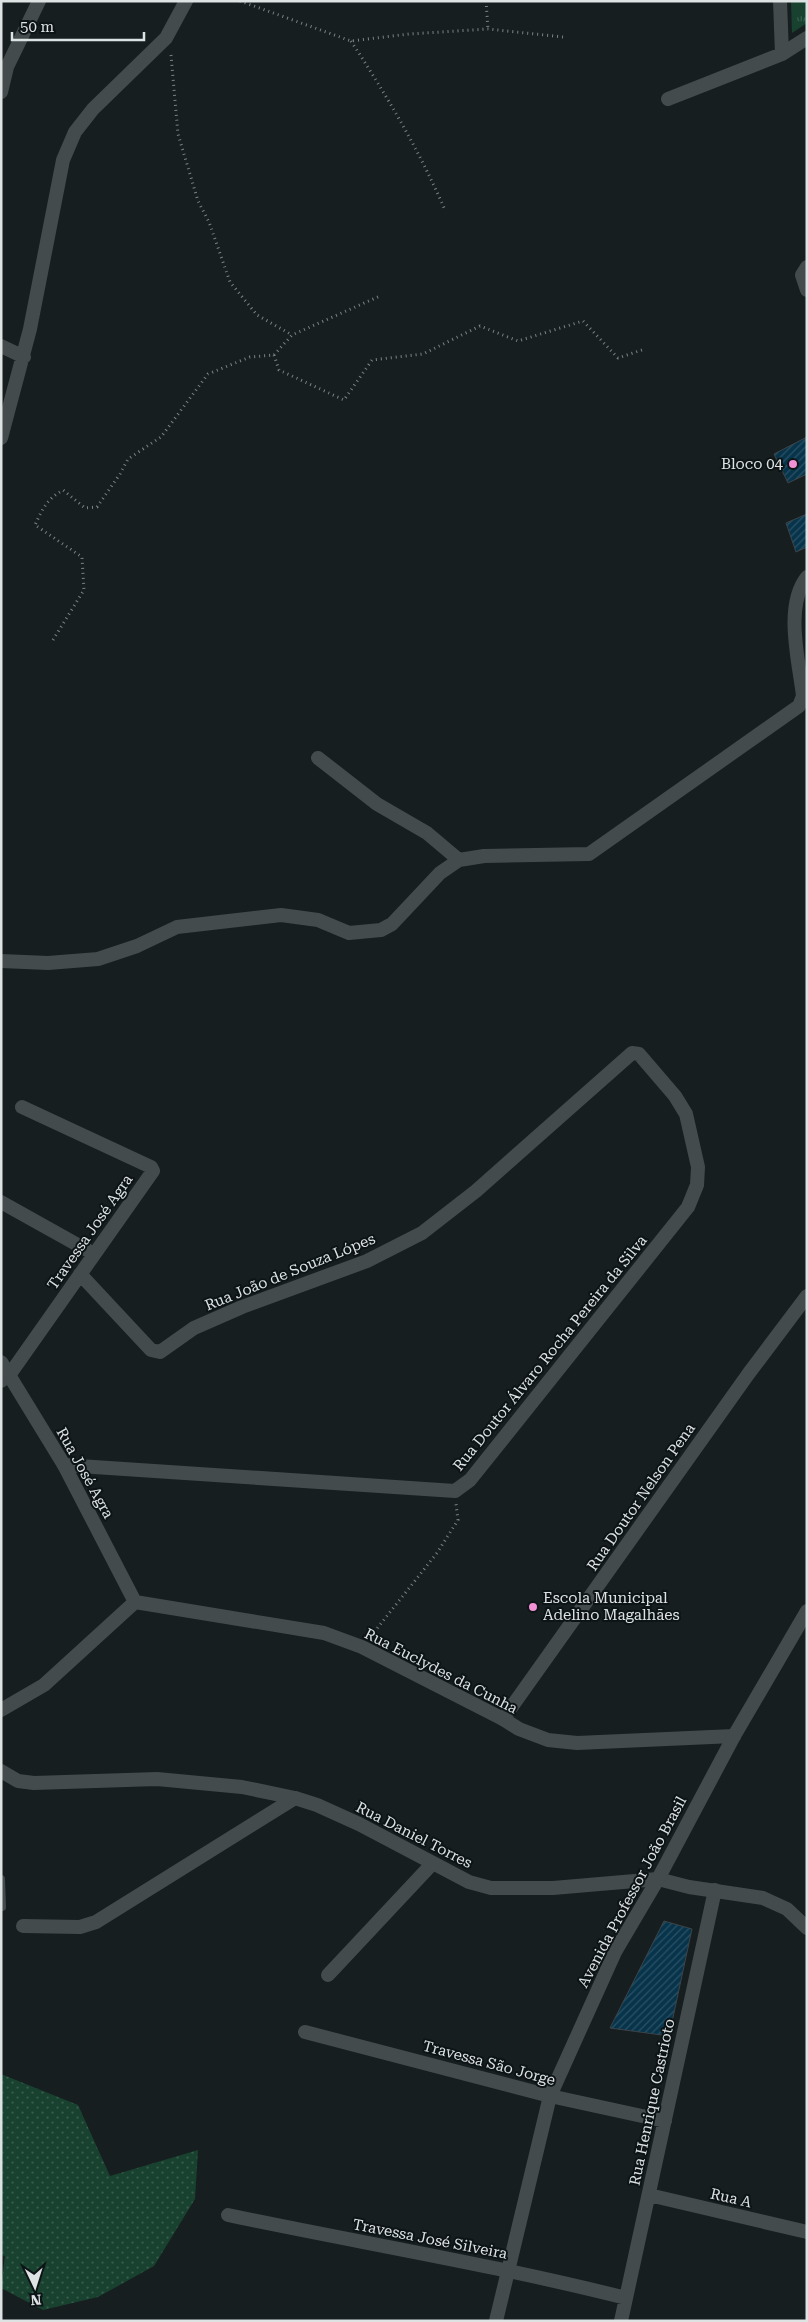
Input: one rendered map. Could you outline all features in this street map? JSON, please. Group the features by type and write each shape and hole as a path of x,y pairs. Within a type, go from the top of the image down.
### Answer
{"street":[{"path":"1,92 4,69 40,1"},
{"path":"1,438 24,357 63,160 72,139 93,109 166,38 186,1"},
{"path":"780,1 782,54"},
{"path":"668,99 782,54 807,38"},
{"path":"805,269 807,290"},
{"path":"1,346 24,357"},
{"path":"1,961 48,963 98,960 137,946 177,927 281,915 318,920 355,933 381,930 392,924 440,873 459,860 484,856 589,854 799,706 803,696 794,603 799,587 807,576"},
{"path":"318,758 377,804 427,833 459,860"},
{"name":"Rua João de Souza Lópes","path":"80,1274 152,1350 160,1352 194,1328 242,1307 367,1261 422,1233 476,1191 632,1053"},
{"name":"Rua Doutor Álvaro Rocha Pereira da Silva","path":"64,1465 455,1491 470,1480 688,1207 697,1186 698,1167 686,1114 675,1096 639,1054 632,1053"},
{"name":"Travessa José Agra","path":"6,1377 153,1173 153,1169 112,1147 22,1107"},
{"path":"1,1202 94,1254"},
{"name":"Rua Doutor Nelson Pena","path":"503,1719 732,1397 807,1296"},
{"name":"Rua José Agra","path":"1,1362 6,1377 64,1465 135,1602"},
{"path":"1,1710 44,1685 135,1602"},
{"name":"Rua Euclydes da Cunha","path":"135,1602 324,1633 362,1647 519,1729 548,1740 577,1743 734,1736"},
{"name":"Avenida Professor João Brasil","path":"496,2321 550,2096 615,1952 658,1879 734,1736 807,1611"},
{"name":"Rua Daniel Torres","path":"1,1772 18,1781 34,1783 158,1779 242,1787 296,1798 359,1824 469,1882 491,1888 553,1888 658,1879 763,1898 787,1908 807,1928"},
{"path":"23,1926 80,1926 96,1922 296,1798"},
{"path":"328,1975 432,1864"},
{"name":"Rua Henrique Castrioto","path":"621,2321 716,1890"},
{"name":"Travessa São Jorge","path":"305,2032 550,2096 665,2121"},
{"name":"Rua A","path":"649,2195 807,2232"},
{"name":"Travessa José Silveira","path":"228,2215 372,2245 508,2270 626,2298"}],"lane":[{"path":"1,1879 2,1907"}],"path":[{"path":"240,1 351,41 409,34 488,29 563,37"},
{"path":"486,1 488,29"},
{"path":"166,38 173,64 178,134 198,201 209,222 230,282 257,315 292,335"},
{"path":"351,41 396,110 432,178 445,210"},
{"path":"53,640 84,590 82,557 35,525 50,498 63,490 86,508 97,506 120,474 128,458 160,436 208,374 250,357 274,355 292,335 380,296"},
{"path":"274,355 279,370 344,400 372,360 423,354 480,326 518,341 584,321 618,358 642,350"},
{"path":"362,1647 438,1552 458,1520 455,1491"}],"green space":[{"path":"791,1 807,1 807,23 792,33"},
{"path":"1,2074 78,2105 110,2176 198,2150 195,2199 154,2266 98,2297 43,2310 1,2288 5,2256 1,2255"}],"building":[{"name":"Bloco 04","path":"807,437 807,474 788,483 774,454"},
{"path":"807,514 807,547 796,552 786,523"},
{"path":"664,1921 692,1929 669,2036 610,2028"}],"place":[{"name":"Bloco 04","path":"793,464"},
{"name":"Escola Municipal Adelino Magalhães","path":"533,1607"}]}
